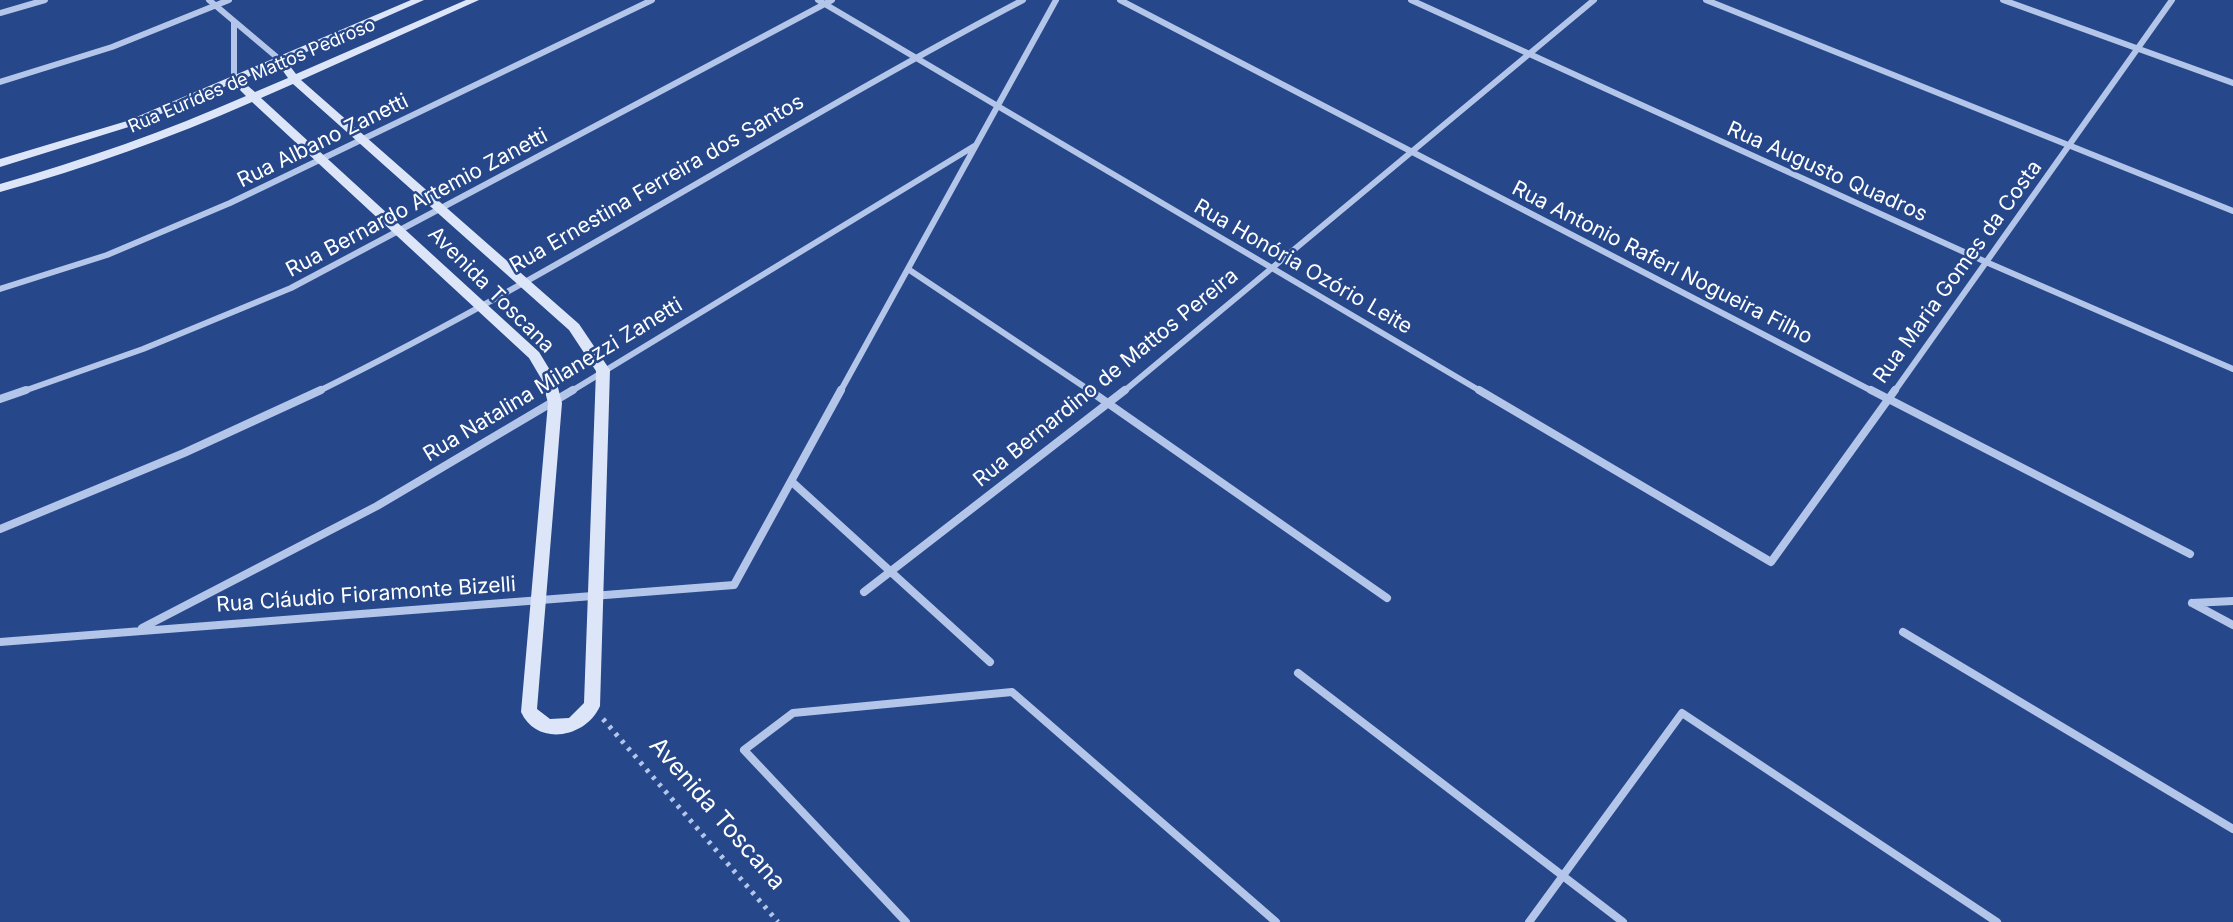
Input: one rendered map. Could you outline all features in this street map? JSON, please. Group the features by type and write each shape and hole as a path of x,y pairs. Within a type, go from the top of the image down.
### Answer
{"street":[{"path":"0,13 45,0"},
{"name":"Avenida Toscana","path":"209,0 279,59 294,79 574,327 603,370"},
{"path":"0,82 112,47 229,0"},
{"name":"Rua Eurídes de Mattos Pedroso","path":"0,163 131,123 419,0"},
{"name":"Rua Eurídes de Mattos Pedroso","path":"0,188 101,157 199,121 474,0"},
{"name":"Rua Albano Zanetti","path":"0,289 107,255 230,203 652,0"},
{"name":"Rua Bernardo Artemio Zanetti","path":"0,399 144,349 291,288 822,2 832,0"},
{"name":"Rua Ernestina Ferreira dos Santos","path":"0,529 122,481 306,399 482,306 913,56 1023,0"},
{"path":"990,662 792,481 1056,0"},
{"name":"Rua Antonio Raferl Nogueira Filho","path":"1120,0 1410,153 2190,554"},
{"name":"Rua Augusto Quadros","path":"1411,0 1986,262 2233,369"},
{"name":"Rua Bernardino de Mattos Pereira","path":"863,593 1109,403 1594,0"},
{"path":"1706,0 2233,211"},
{"path":"2003,0 2233,83"},
{"name":"Rua Maria Gomes da Costa","path":"1771,562 2071,146 2172,0"},
{"name":"Rua Honória Ozório Leite","path":"822,2 1771,562"},
{"path":"234,22 234,79"},
{"name":"Avenida Toscana","path":"234,79 534,355 549,380 555,403 529,712 547,727 573,725 592,706"},
{"name":"Rua Natalina Milanezzi Zanetti","path":"138,630 346,525 555,403 603,370 976,144"},
{"path":"908,269 1109,403 1387,598"},
{"path":"592,706 603,370"},
{"name":"Rua Cláudio Fioramonte Bizelli","path":"0,642 734,585 792,481"},
{"path":"2233,601 2192,603 2233,625"},
{"path":"1903,632 2233,830"},
{"path":"1298,673 1623,922"},
{"path":"906,922 744,750 793,713 1012,692 1276,922"},
{"path":"1529,922 1682,713 1997,922"}],"path":[{"name":"Avenida Toscana","path":"592,706 778,922"}]}
